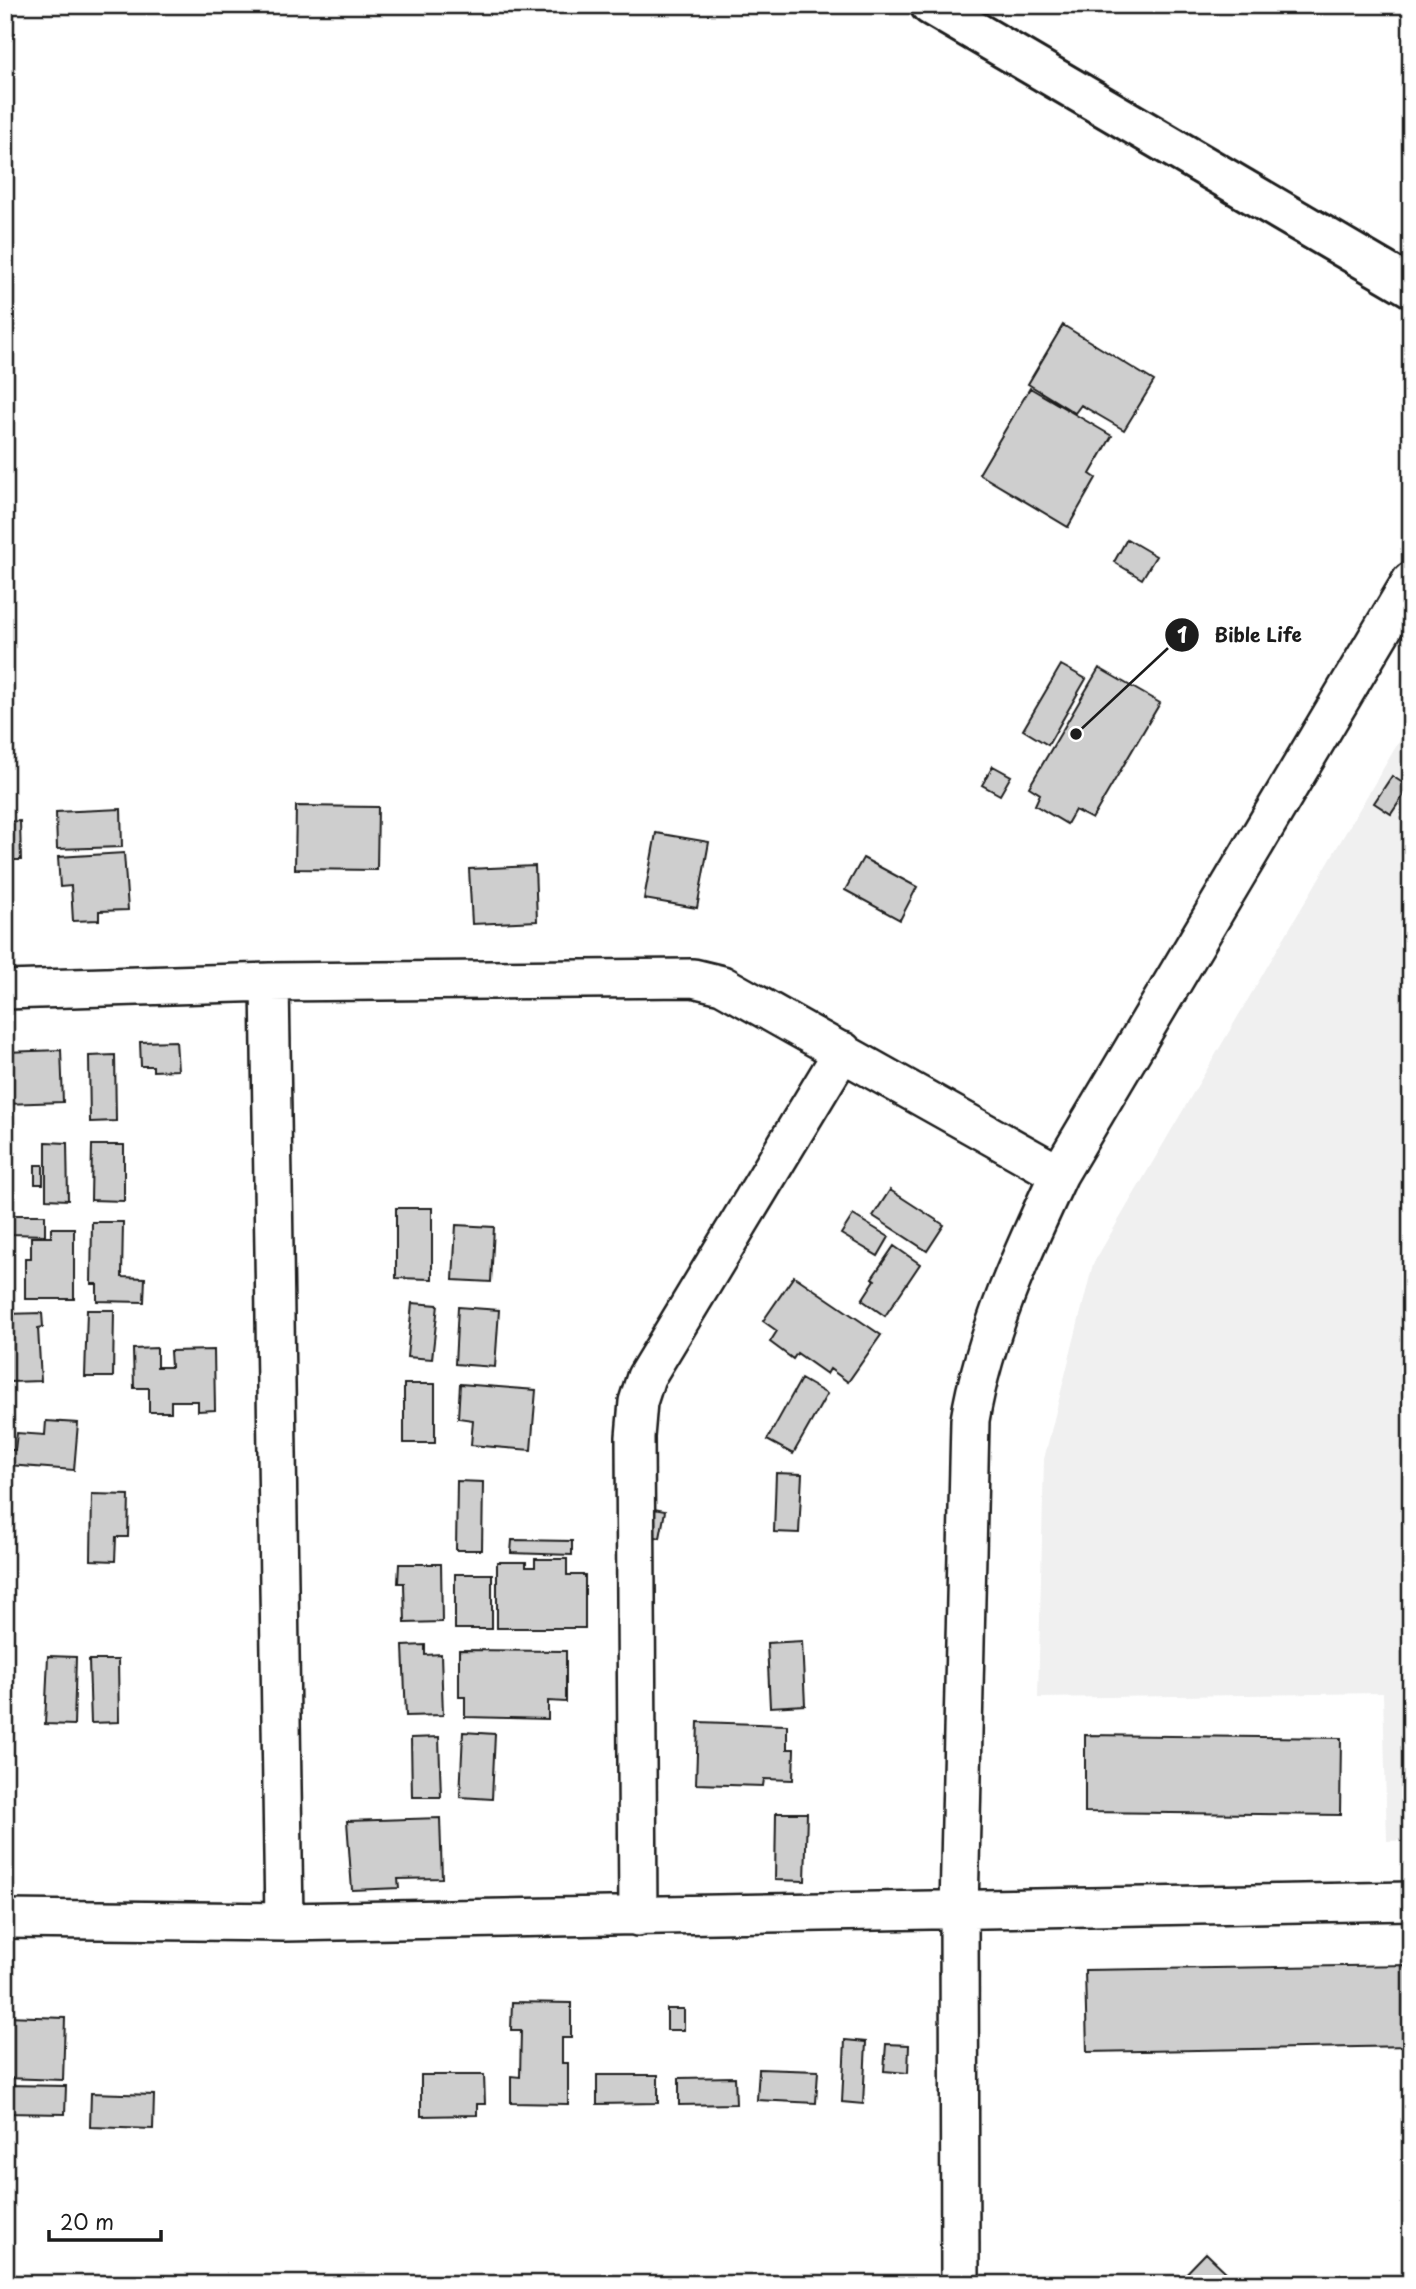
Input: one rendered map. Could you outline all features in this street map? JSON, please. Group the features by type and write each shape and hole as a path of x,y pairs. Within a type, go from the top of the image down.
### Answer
{"street":[{"path":"930,5 1411,287"},
{"path":"960,2284 959,1910 970,1420 983,1361 1036,1223 1059,1174 1411,581"},
{"path":"5,990 270,982 692,978 722,985 1059,1174"},
{"path":"270,982 284,1922"},
{"path":"638,1916 635,1437 638,1402 646,1377 843,1051"},
{"path":"5,1919 284,1922 1411,1901"}],"shaded area":[{"path":"1411,721 1411,1840 1387,1841 1383,1693 1038,1698 1044,1459 1093,1264"}],"building":[{"path":"1063,325 1154,381 1124,430 1081,405 1075,413 1028,384"},
{"path":"1030,388 1112,436 1090,474 1096,478 1068,527 979,474"},
{"path":"1127,539 1156,556 1142,579 1114,562"},
{"path":"1061,665 1086,679 1048,745 1023,730"},
{"path":"1099,668 1160,703 1092,819 1075,810 1067,824 1035,805 1040,794 1029,787"},
{"path":"993,766 1011,776 1000,795 982,785"},
{"path":"1392,776 1409,787 1391,814 1374,803"},
{"path":"296,806 378,807 377,870 295,869"},
{"path":"121,809 122,847 57,849 56,812"},
{"path":"20,821 21,860 5,860 5,822"},
{"path":"656,833 709,842 697,908 644,899"},
{"path":"124,853 128,910 99,911 99,920 73,921 71,886 60,887 58,857"},
{"path":"863,858 917,887 900,920 845,890"},
{"path":"535,866 537,921 472,924 469,869"},
{"path":"176,1041 178,1070 153,1071 153,1066 141,1066 140,1042"},
{"path":"61,1050 63,1102 5,1104 5,1052"},
{"path":"115,1055 116,1121 90,1122 89,1056"},
{"path":"46,1142 67,1143 68,1200 46,1199"},
{"path":"92,1145 124,1145 124,1201 91,1200"},
{"path":"35,1165 43,1165 43,1184 35,1184"},
{"path":"890,1190 944,1225 927,1251 873,1216"},
{"path":"396,1208 432,1208 432,1279 396,1278"},
{"path":"11,1215 45,1215 45,1235 11,1234"},
{"path":"853,1215 889,1237 878,1256 841,1234"},
{"path":"92,1222 123,1222 122,1277 145,1278 144,1302 97,1301 97,1284 91,1284"},
{"path":"456,1225 494,1227 491,1282 453,1280"},
{"path":"51,1228 74,1228 74,1299 25,1299 25,1258 31,1258 31,1237 51,1237"},
{"path":"894,1246 920,1264 885,1316 862,1300 875,1280 872,1278"},
{"path":"794,1276 881,1335 848,1382 830,1369 827,1374 797,1353 793,1359 770,1342 777,1331 763,1321"},
{"path":"412,1303 438,1305 432,1359 407,1357"},
{"path":"458,1307 499,1310 495,1367 455,1364"},
{"path":"87,1310 114,1310 113,1377 85,1377"},
{"path":"42,1313 43,1327 38,1328 41,1381 9,1382 9,1375 5,1375 5,1314"},
{"path":"157,1348 157,1367 171,1367 170,1351 214,1350 215,1410 198,1411 198,1401 171,1401 171,1412 149,1412 149,1388 134,1388 133,1349"},
{"path":"801,1379 827,1394 793,1454 767,1440"},
{"path":"404,1384 435,1384 435,1443 404,1443"},
{"path":"460,1384 536,1390 531,1450 471,1445 473,1420 458,1418"},
{"path":"46,1421 78,1423 74,1470 8,1465 9,1450 15,1450 17,1433 45,1435"},
{"path":"776,1473 802,1474 799,1533 774,1532"},
{"path":"457,1481 483,1482 482,1550 456,1550"},
{"path":"92,1494 129,1495 128,1537 116,1537 115,1561 91,1560"},
{"path":"648,1508 665,1511 660,1538 643,1534"},
{"path":"512,1540 572,1541 572,1555 511,1553"},
{"path":"535,1559 567,1559 567,1575 585,1575 585,1628 497,1628 497,1562 526,1562 526,1567 535,1567"},
{"path":"399,1564 441,1564 442,1622 405,1623 404,1583 398,1583"},
{"path":"455,1574 492,1574 492,1629 455,1629"},
{"path":"802,1641 805,1705 770,1707 767,1643"},
{"path":"425,1645 425,1655 441,1654 443,1715 406,1716 403,1646"},
{"path":"459,1650 566,1651 566,1702 548,1701 548,1719 465,1717 465,1697 459,1697"},
{"path":"48,1656 76,1657 74,1725 45,1724"},
{"path":"89,1660 118,1660 119,1722 91,1723"},
{"path":"698,1722 787,1725 787,1749 794,1749 793,1780 764,1779 763,1786 696,1784"},
{"path":"463,1732 495,1734 492,1799 460,1797"},
{"path":"1085,1735 1341,1738 1340,1815 1085,1812"},
{"path":"439,1737 441,1797 412,1797 411,1738"},
{"path":"776,1813 807,1813 805,1881 775,1880"},
{"path":"440,1818 442,1878 398,1879 399,1888 352,1890 347,1821"},
{"path":"1411,1965 1411,2046 1087,2052 1085,1970"},
{"path":"512,2002 571,2003 571,2038 562,2038 562,2063 568,2063 568,2104 511,2103 511,2076 520,2077 521,2030 511,2030"},
{"path":"667,2009 684,2009 684,2030 667,2030"},
{"path":"6,2016 65,2018 63,2080 5,2078"},
{"path":"845,2040 866,2042 863,2104 842,2102"},
{"path":"886,2044 909,2045 908,2073 884,2071"},
{"path":"759,2069 818,2071 816,2103 757,2100"},
{"path":"421,2075 484,2075 485,2104 477,2104 477,2115 421,2116"},
{"path":"597,2075 658,2075 658,2103 597,2104"},
{"path":"735,2077 736,2104 679,2105 679,2078"},
{"path":"5,2085 66,2086 65,2114 5,2113"},
{"path":"91,2093 154,2095 153,2129 90,2127"},
{"path":"1206,2253 1228,2274 1218,2284 1176,2284"}],"place":[{"name":"Bible Life","path":"1076,734"}]}
